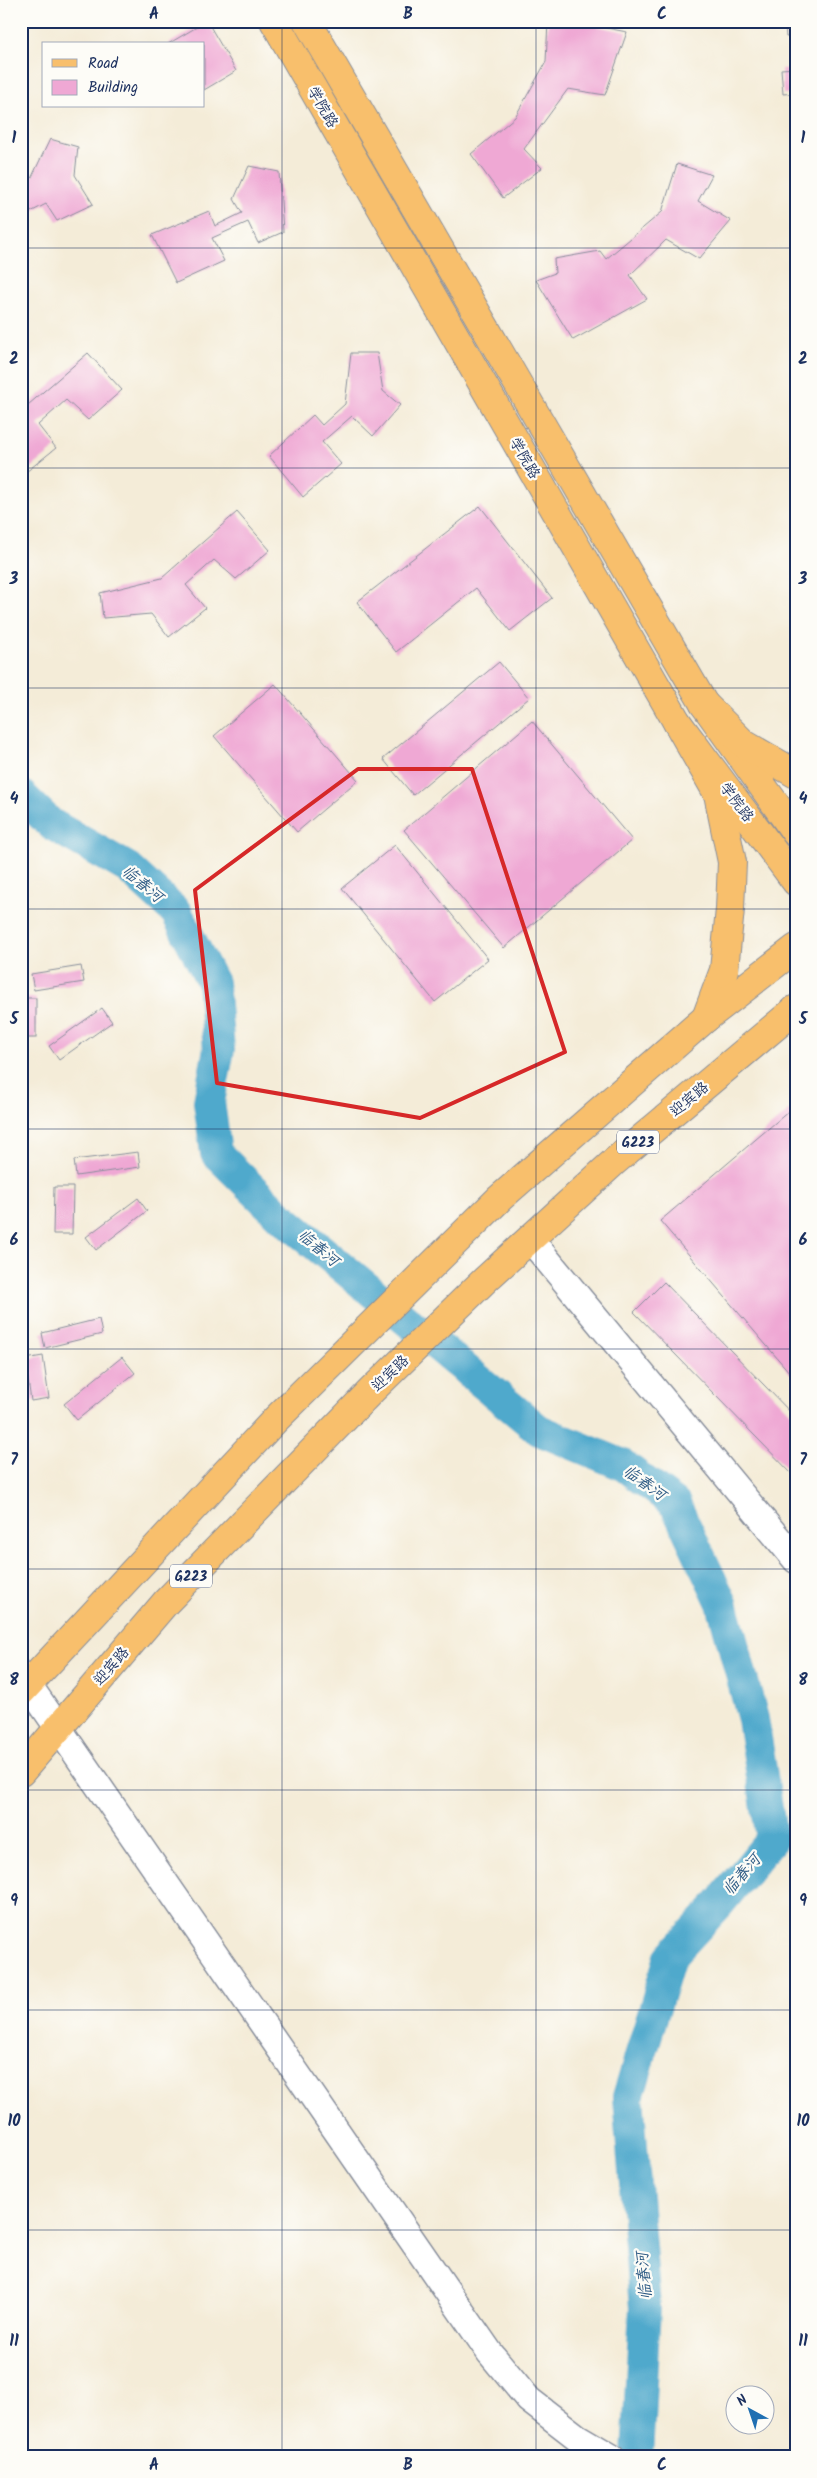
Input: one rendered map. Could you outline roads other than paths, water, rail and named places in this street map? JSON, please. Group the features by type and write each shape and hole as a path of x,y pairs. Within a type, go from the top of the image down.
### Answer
{"main road":[{"name":"学院路","path":"274,21 677,722 796,882"},
{"name":"学院路","path":"307,21 704,704 796,833"},
{"path":"704,704 744,744 796,774"},
{"path":"677,722 718,794 732,862 724,970 706,1018"},
{"name":"G223","path":"24,1683 276,1419 500,1198 706,1018 796,948"},
{"name":"迎宾路","path":"21,1772 166,1602 372,1390 485,1280 615,1161 796,1009"}],"street":[{"path":"530,1239 796,1560"},
{"path":"24,1683 59,1727 490,2353 529,2400 578,2447 611,2457"}],"waterway":[{"name":"临春河","path":"21,795 51,824 128,868 176,912 213,983 219,1049 209,1102 216,1153 278,1214 539,1430 623,1465 675,1504 722,1603 753,1719 772,1839 718,1905 670,1957 628,2097 645,2308 637,2457"}]}
